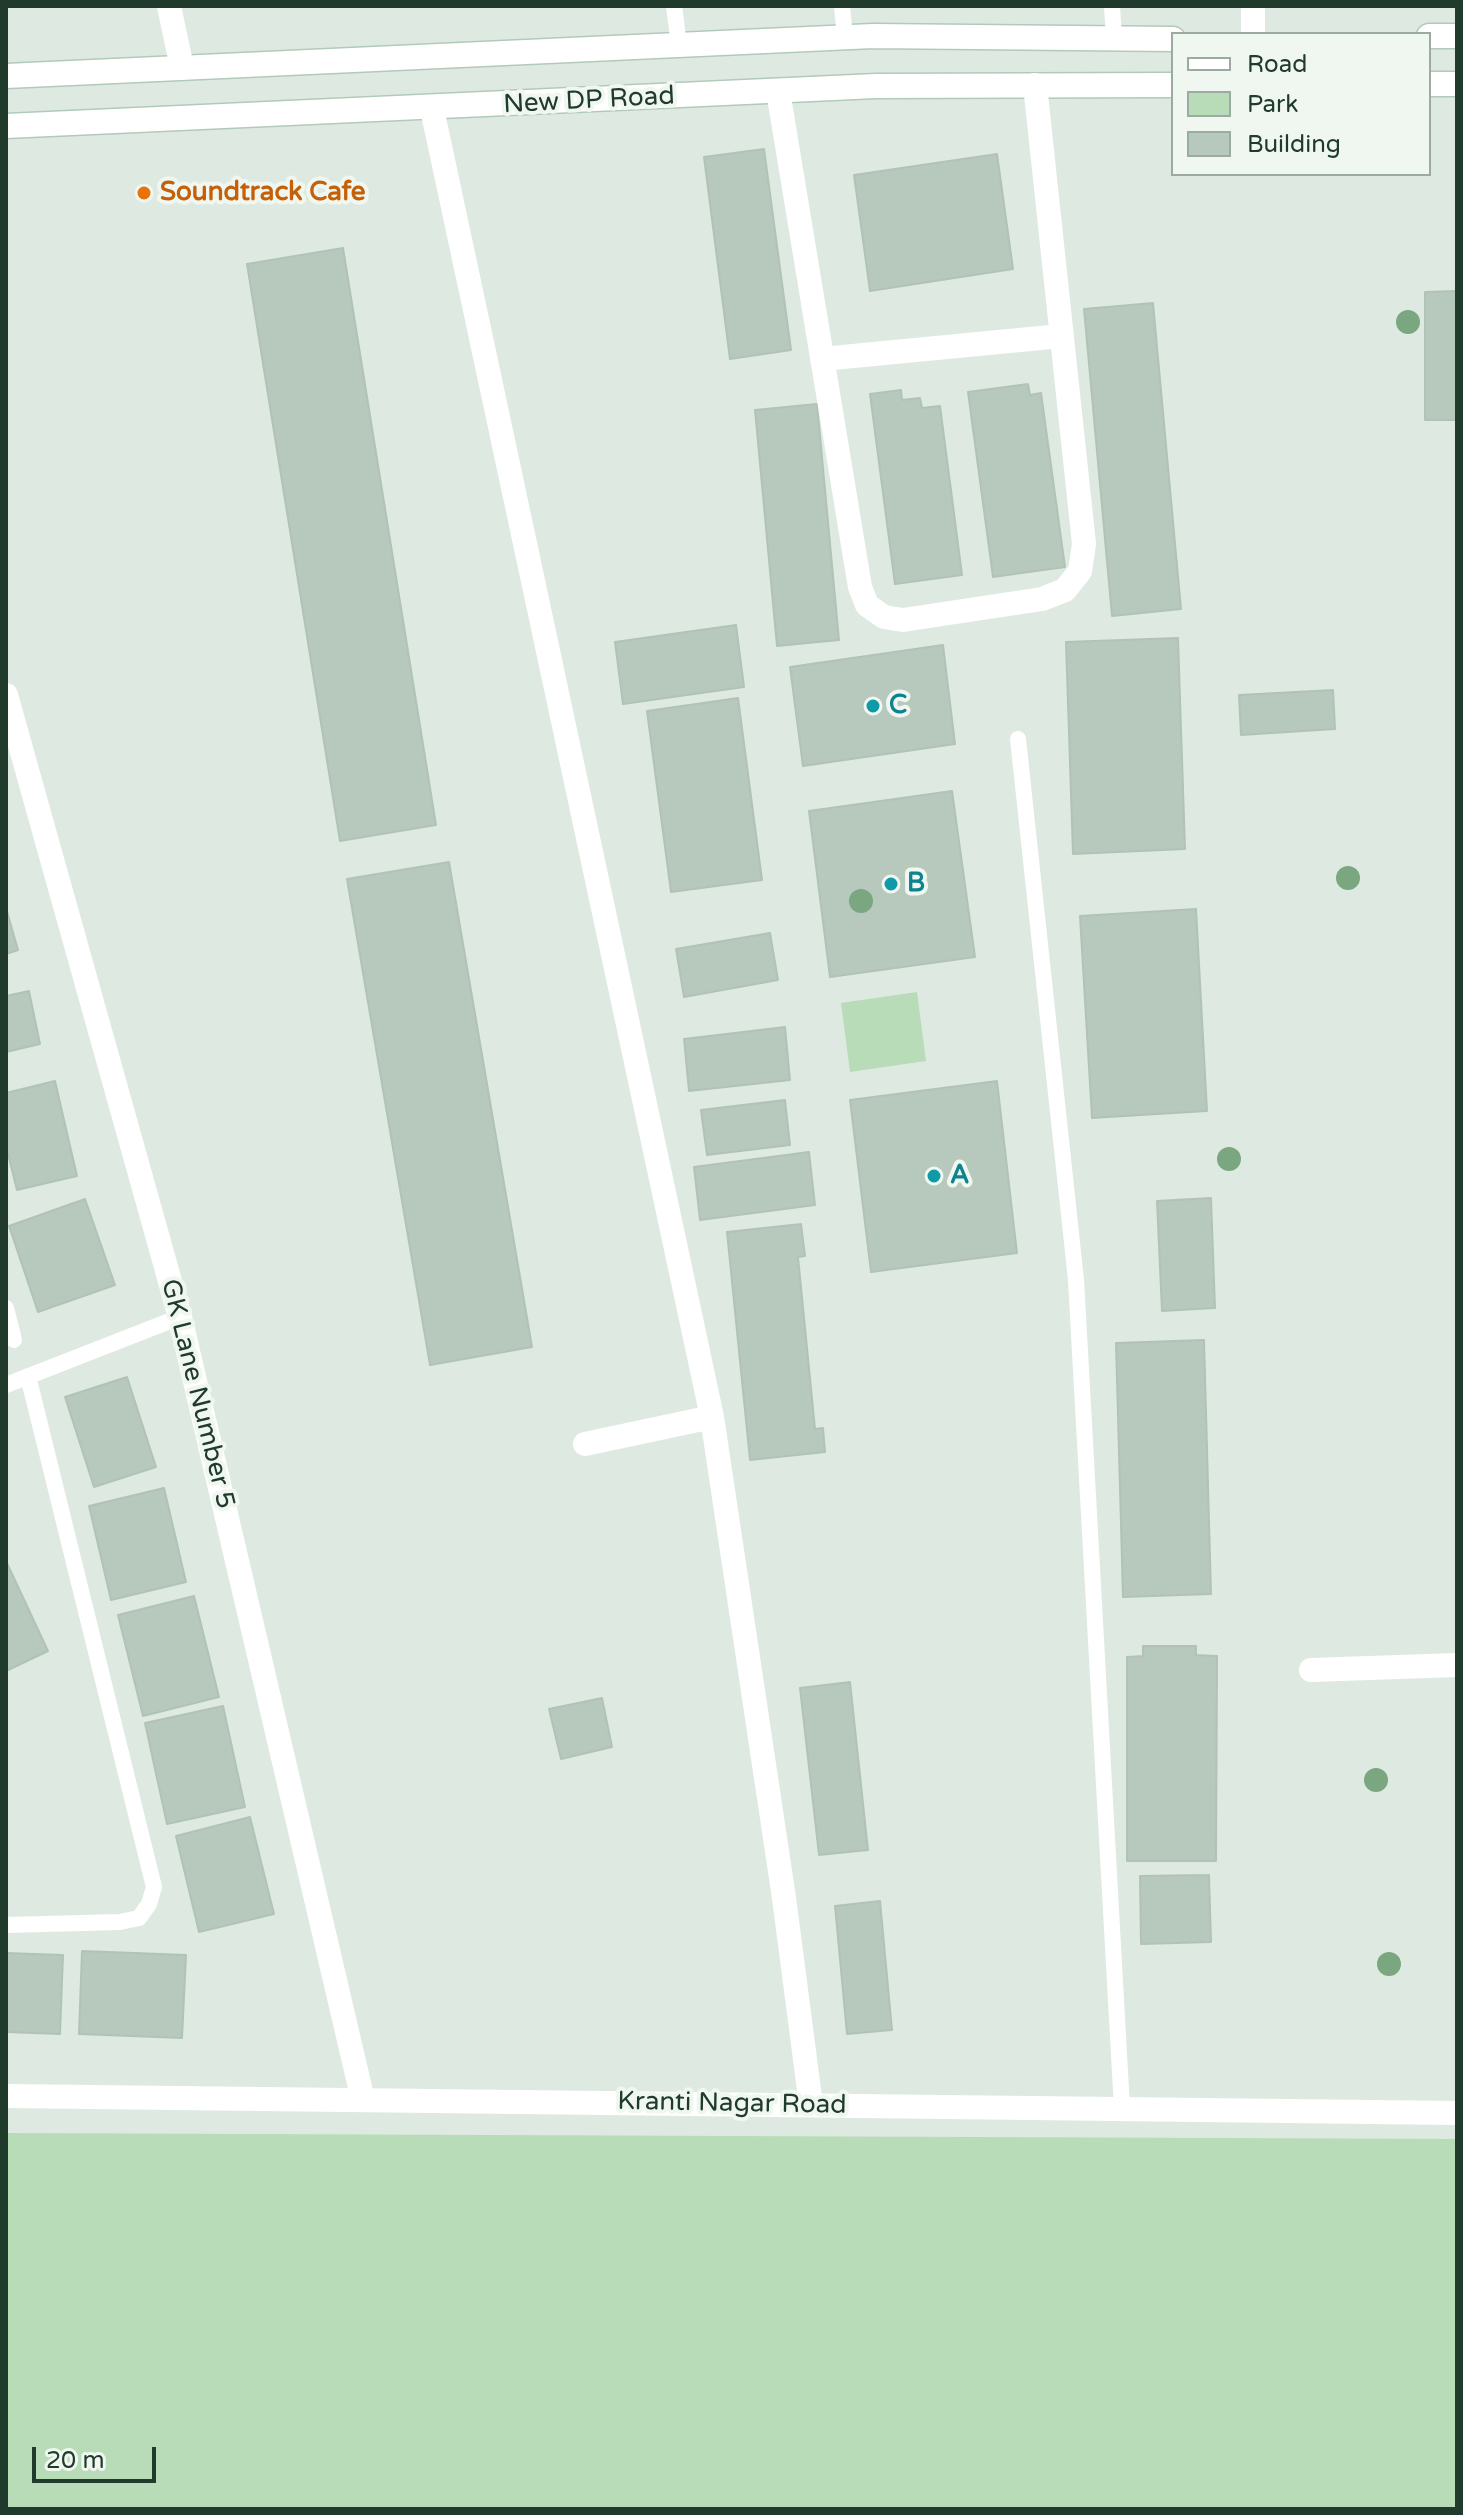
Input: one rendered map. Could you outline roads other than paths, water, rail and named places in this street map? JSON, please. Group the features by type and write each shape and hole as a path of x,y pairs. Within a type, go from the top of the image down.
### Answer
{"street":[{"path":"169,6 182,68"},
{"path":"1253,6 1253,32"},
{"path":"1431,36 1457,36"},
{"name":"New DP Road","path":"6,76 845,37 1171,39"},
{"path":"1431,84 1457,84"},
{"path":"778,91 860,587 867,605 884,617 903,620 1042,599 1065,590 1080,571 1084,544 1035,85"},
{"name":"New DP Road","path":"6,126 432,109 876,86 1171,85"},
{"path":"432,109 712,1417 784,1898 811,2105"},
{"path":"822,359 1061,336"},
{"name":"GK Lane Number 5","path":"6,695 180,1317 363,2100"},
{"path":"585,1444 712,1417"},
{"path":"1311,1670 1457,1665"},
{"name":"Kranti Nagar Road","path":"6,2096 1457,2113"}],"lane":[{"path":"674,6 679,45"},
{"path":"842,6 845,37"},
{"path":"1112,6 1114,39"},
{"path":"1018,739 1076,1280 1122,2108"},
{"path":"6,1308 14,1340"},
{"path":"6,1385 180,1317"},
{"path":"6,1925 139,1918 149,1904 154,1887 28,1376"}],"place":[{"name":"Soundtrack Cafe","path":"144,193"},
{"name":"C","path":"873,706"},
{"name":"B","path":"891,884"},
{"name":"A","path":"934,1176"}]}
